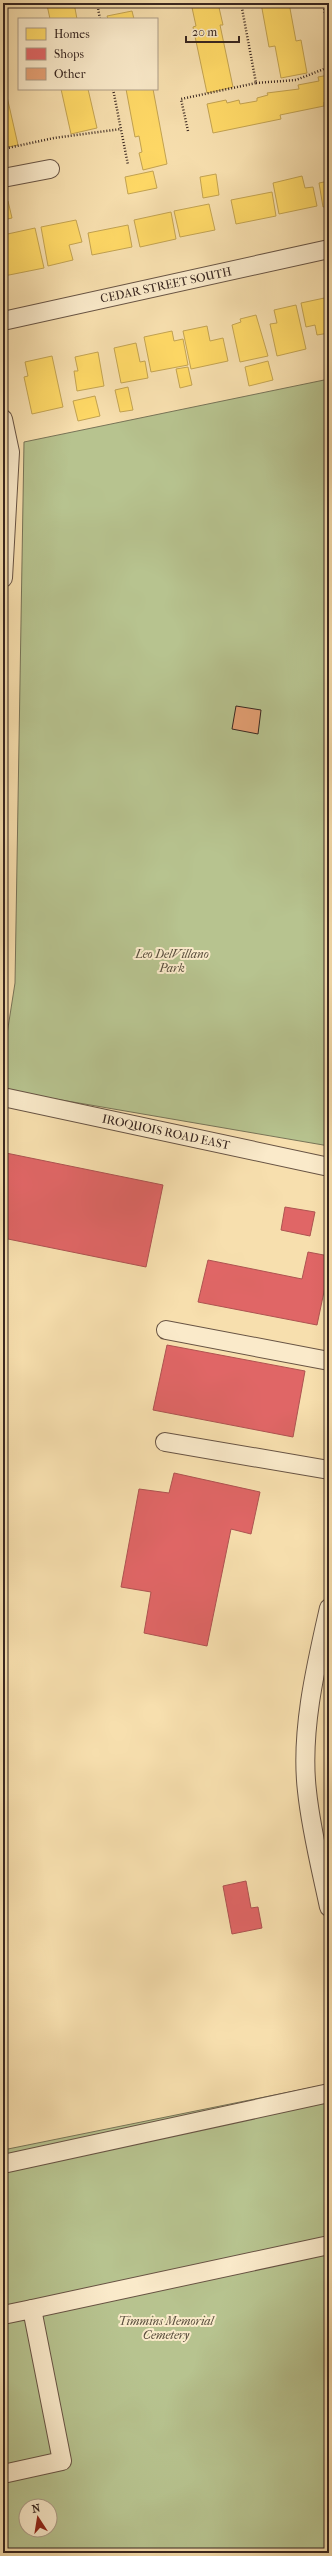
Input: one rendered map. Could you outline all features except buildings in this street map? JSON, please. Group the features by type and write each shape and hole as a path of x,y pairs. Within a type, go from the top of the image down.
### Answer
{"street":[{"path":"3,178 50,169"},
{"name":"CEDAR STREET SOUTH","path":"3,321 329,249"},
{"path":"3,418 10,452 3,578"},
{"name":"IROQUOIS ROAD EAST","path":"3,1097 329,1167"},
{"path":"166,1330 329,1361"},
{"path":"165,1442 329,1470"},
{"path":"329,1608 315,1666 306,1749 307,1790 329,1907"},
{"path":"3,2164 329,2093"},
{"path":"3,2315 329,2245"},
{"path":"3,2474 62,2461 32,2309"}],"path":[{"path":"97,3 100,18"},
{"path":"240,3 256,83"},
{"path":"323,3 329,34"},
{"path":"188,131 181,99 256,83 296,80 329,67"},
{"path":"113,90 128,165"},
{"path":"3,149 54,138 121,129"}],"green space":[{"name":"Leo DelVillano Park","path":"329,379 329,1146 3,1090 3,1060 15,983 24,442"},
{"name":"Timmins Memorial Cemetery","path":"329,2084 329,2553 3,2553 3,2150"}]}
